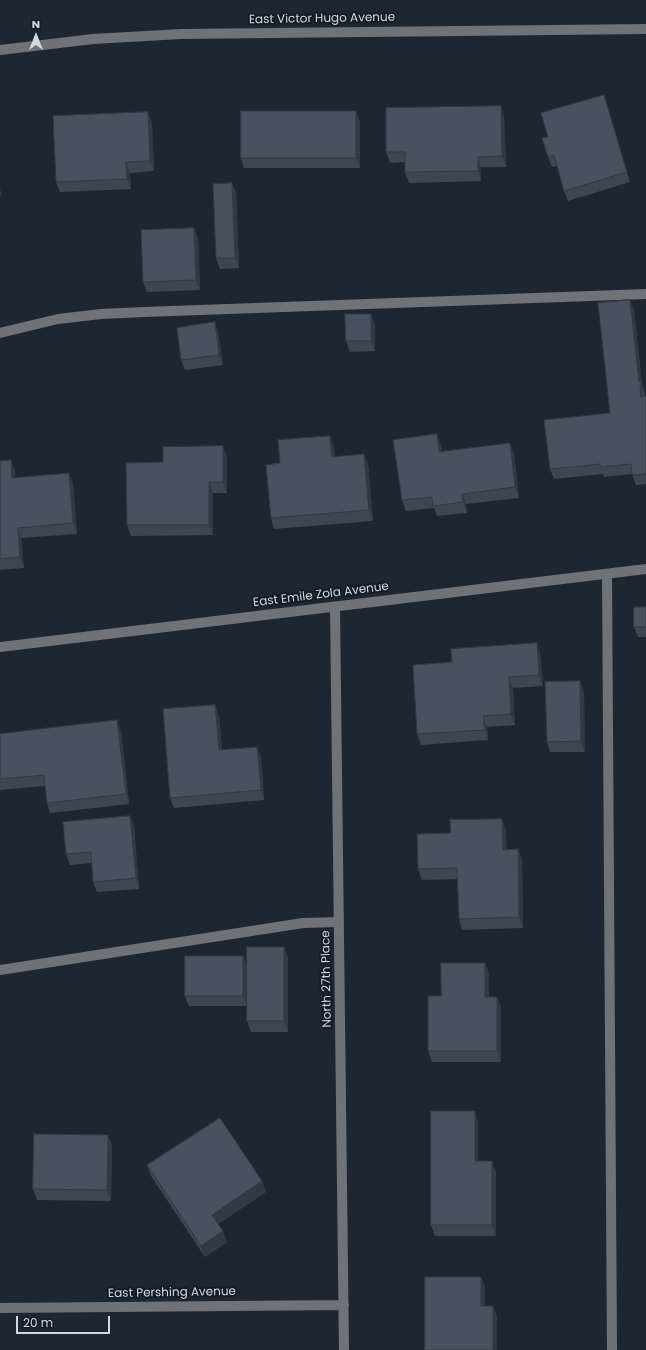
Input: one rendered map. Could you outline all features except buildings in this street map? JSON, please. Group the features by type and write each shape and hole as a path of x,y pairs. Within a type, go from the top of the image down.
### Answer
{"street":[{"name":"East Victor Hugo Avenue","path":"0,50 92,39 181,34 646,29"},
{"path":"0,333 58,319 130,312 646,294"},
{"name":"East Emile Zola Avenue","path":"0,647 646,569"},
{"path":"607,574 612,1350"},
{"name":"North 27th Place","path":"335,607 344,1350"},
{"path":"0,970 304,923 339,922"},
{"name":"East Pershing Avenue","path":"0,1308 344,1305"}]}
